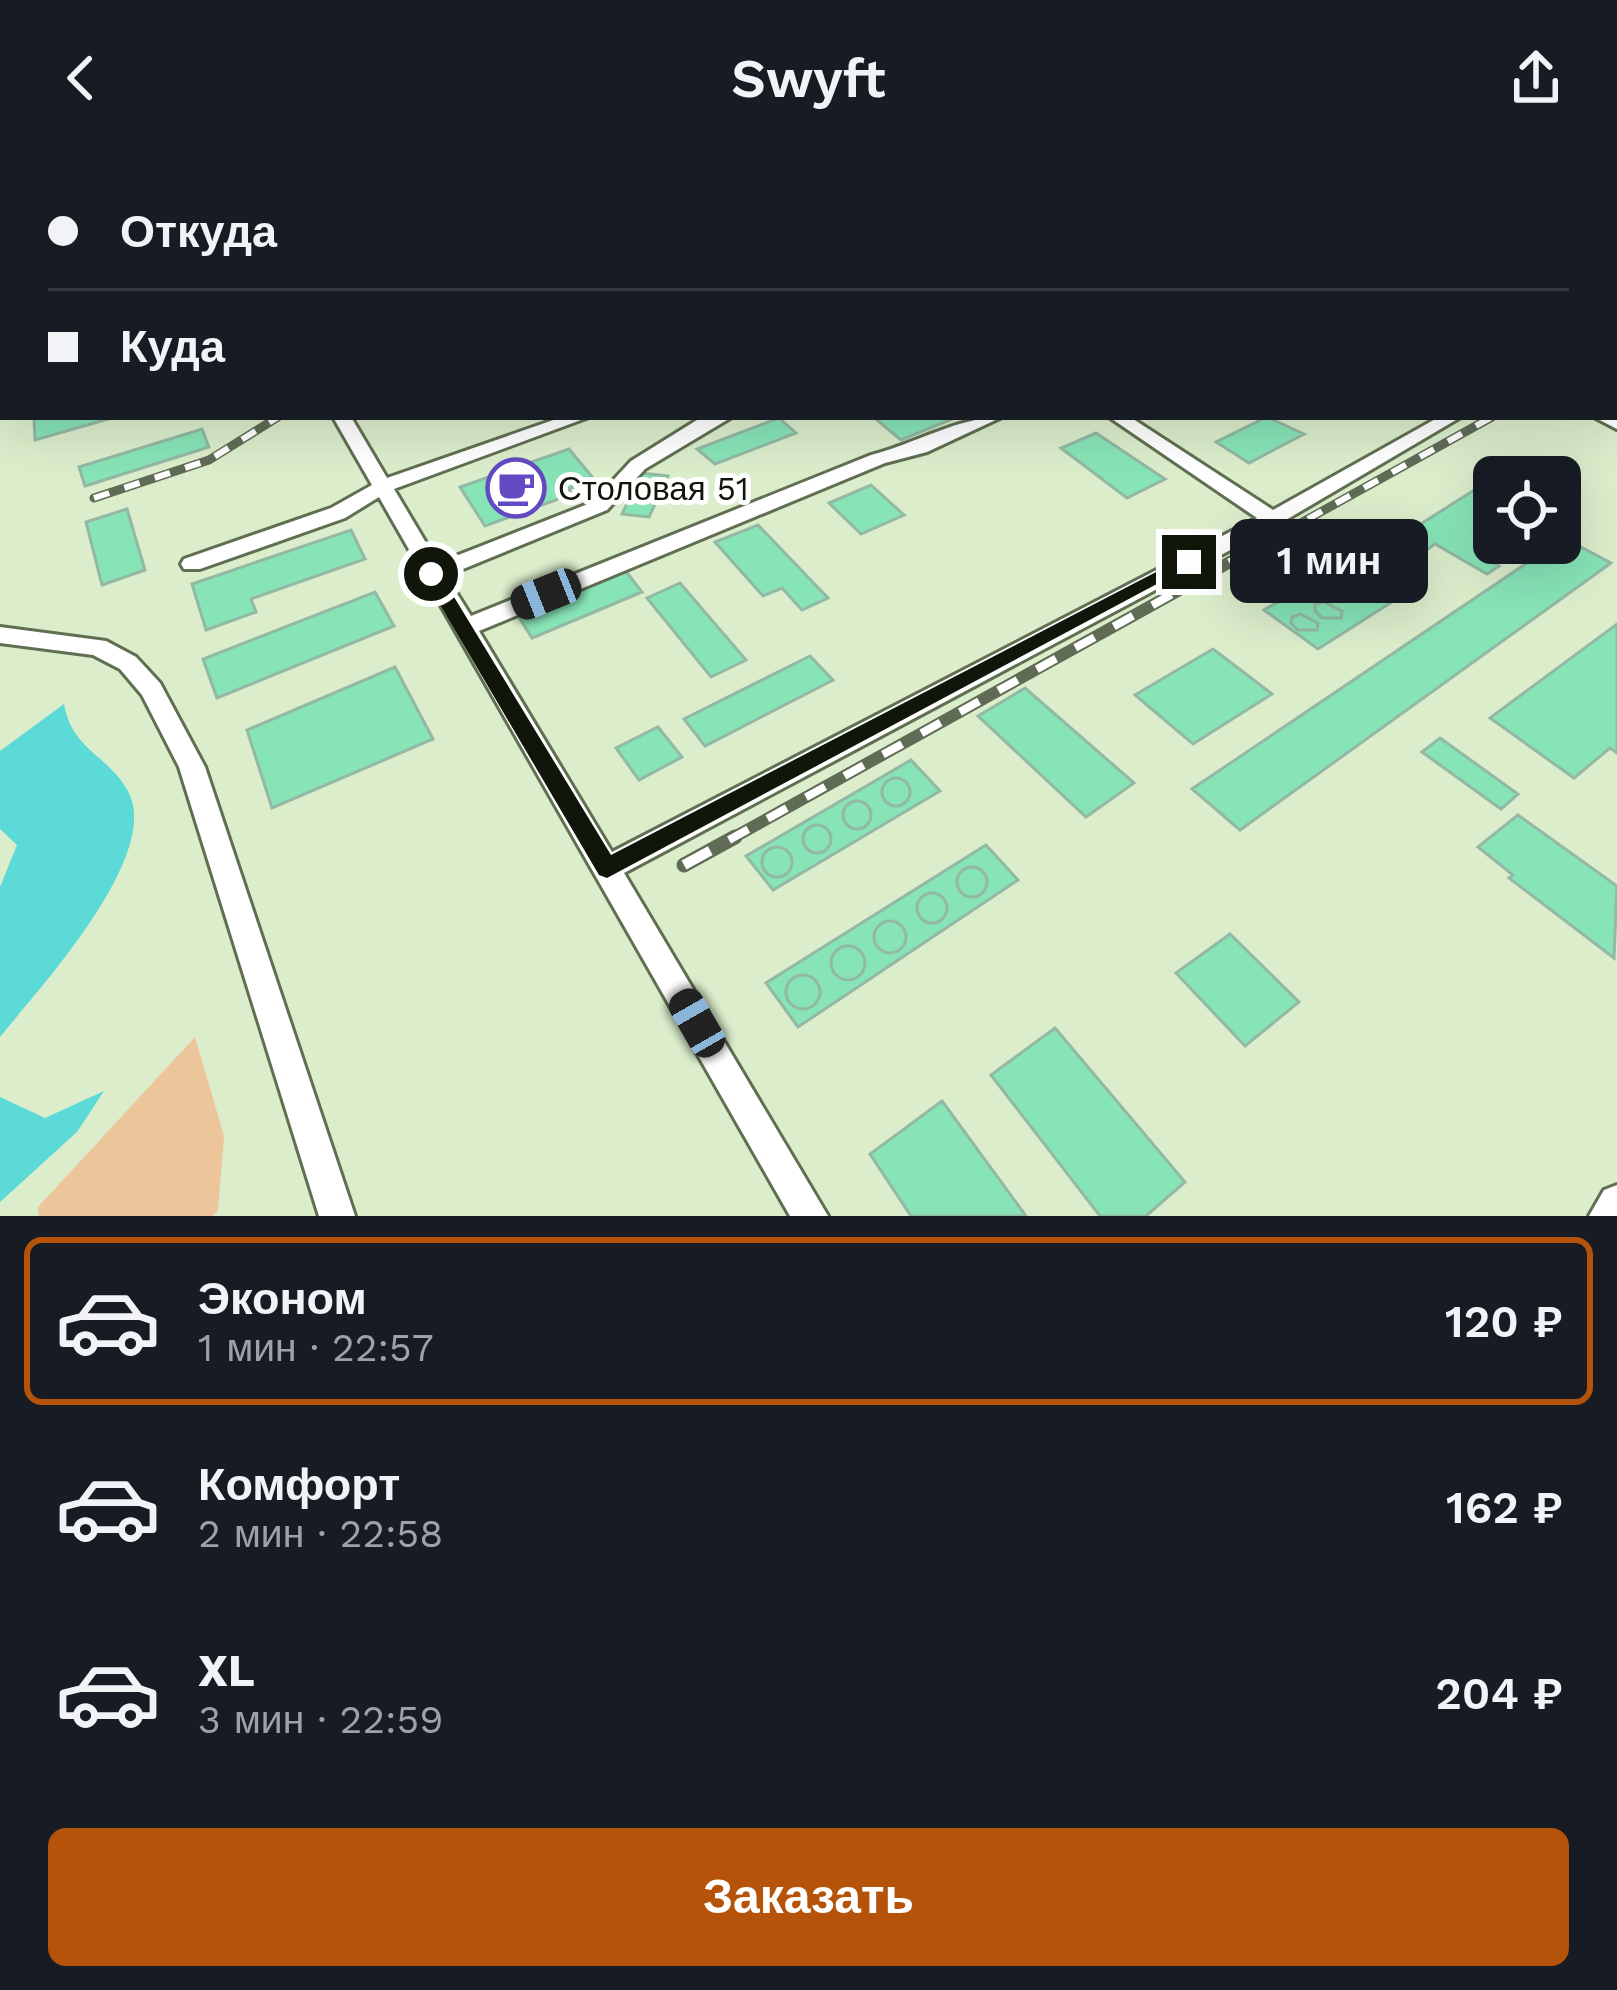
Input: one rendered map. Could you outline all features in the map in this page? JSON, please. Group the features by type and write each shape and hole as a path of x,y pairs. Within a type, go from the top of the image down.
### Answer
{"street":[{"path":"344,420 810,1216"},
{"path":"192,564 338,513 380,488 572,420"},
{"path":"431,574 600,506 638,465 714,420"},
{"path":"464,628 985,420"},
{"path":"1123,420 1272,519"},
{"path":"607,868 1272,519 1447,420"},
{"path":"0,635 98,647 128,663 151,689 192,767 337,1216"},
{"path":"1606,1216 1617,1203"}],"shaded area":[{"path":"195,1037 224,1136 218,1210 213,1216 39,1216 38,1207"}],"water":[{"path":"64,704 82,742 128,791 134,818 128,850 92,920 0,1037 0,887 17,845 0,829 0,751"},
{"path":"104,1091 77,1132 0,1202 0,1097 45,1118"}],"building":[{"path":"34,420 105,420 35,440"},
{"path":"774,420 781,420 796,433 715,464 697,449"},
{"path":"877,420 950,420 901,440"},
{"path":"1261,420 1274,420 1304,434 1249,463 1216,442"},
{"path":"202,429 209,447 85,486 79,467"},
{"path":"1096,433 1165,479 1127,498 1061,448"},
{"name":"Столовая 51","path":"569,449 594,479 568,489 572,494 485,526 460,487"},
{"path":"642,473 668,476 649,517 622,514"},
{"path":"871,485 904,515 861,534 829,503"},
{"path":"1473,491 1473,564 1499,566 1487,574 1435,544 1424,552 1400,537"},
{"path":"127,509 145,570 102,585 86,522"},
{"path":"758,525 828,598 802,610 782,588 763,596 715,542"},
{"path":"351,530 365,559 251,599 256,612 206,630 192,584"},
{"path":"1581,547 1611,563 1240,830 1192,789 1525,564 1581,564"},
{"path":"1352,558 1406,593 1318,649 1264,610"},
{"path":"625,570 642,592 532,638 517,614"},
{"path":"680,583 746,660 711,677 647,598"},
{"path":"375,592 394,626 217,698 203,659"},
{"path":"1324,602 1342,611 1341,618 1322,618 1315,604"},
{"path":"1300,614 1318,623 1317,630 1298,630 1291,623"},
{"path":"1617,624 1617,753 1610,748 1574,778 1490,718"},
{"path":"1213,649 1272,694 1193,744 1135,695"},
{"path":"810,656 833,680 705,746 684,719"},
{"path":"395,667 433,739 272,808 247,730"},
{"path":"1025,688 1134,783 1086,817 978,716"},
{"path":"658,727 682,757 639,780 616,748"},
{"path":"1440,738 1518,794 1501,809 1422,752"},
{"path":"911,760 940,791 773,890 746,856"},
{"path":"896,778 906,782 910,792 906,802 896,806 886,802 882,792 886,782"},
{"path":"857,801 867,805 871,815 867,825 857,829 847,825 843,815 847,805"},
{"path":"1518,815 1617,886 1614,958 1509,878 1513,875 1478,847"},
{"path":"817,825 827,829 831,839 827,849 817,853 807,849 803,839 807,829"},
{"path":"986,845 1018,880 798,1027 766,983"},
{"path":"777,847 792,862 777,877 762,862"},
{"path":"972,867 983,871 987,882 983,893 972,897 961,893 957,882 961,871"},
{"path":"932,893 943,897 947,908 943,919 932,923 921,919 917,908 921,897"},
{"path":"890,921 901,926 906,937 901,948 890,953 879,948 874,937 879,926"},
{"path":"1230,934 1299,1002 1245,1046 1176,973"},
{"path":"848,946 860,951 865,963 860,975 848,980 836,975 831,963 836,951"},
{"path":"803,975 815,980 820,992 815,1004 803,1009 791,1004 786,992 791,980"},
{"path":"1055,1028 1185,1182 1146,1216 1100,1216 991,1075"},
{"path":"942,1101 1026,1216 911,1216 870,1154"}],"railway":[{"path":"94,498 209,460 273,420"},
{"path":"1252,550 1487,420"},
{"path":"729,840 1257,547"},
{"path":"684,865 735,837"}],"place":[{"name":"Столовая 51","path":"516,488"}],"route":[{"path":"431,574 607,868 1189,562"}]}
